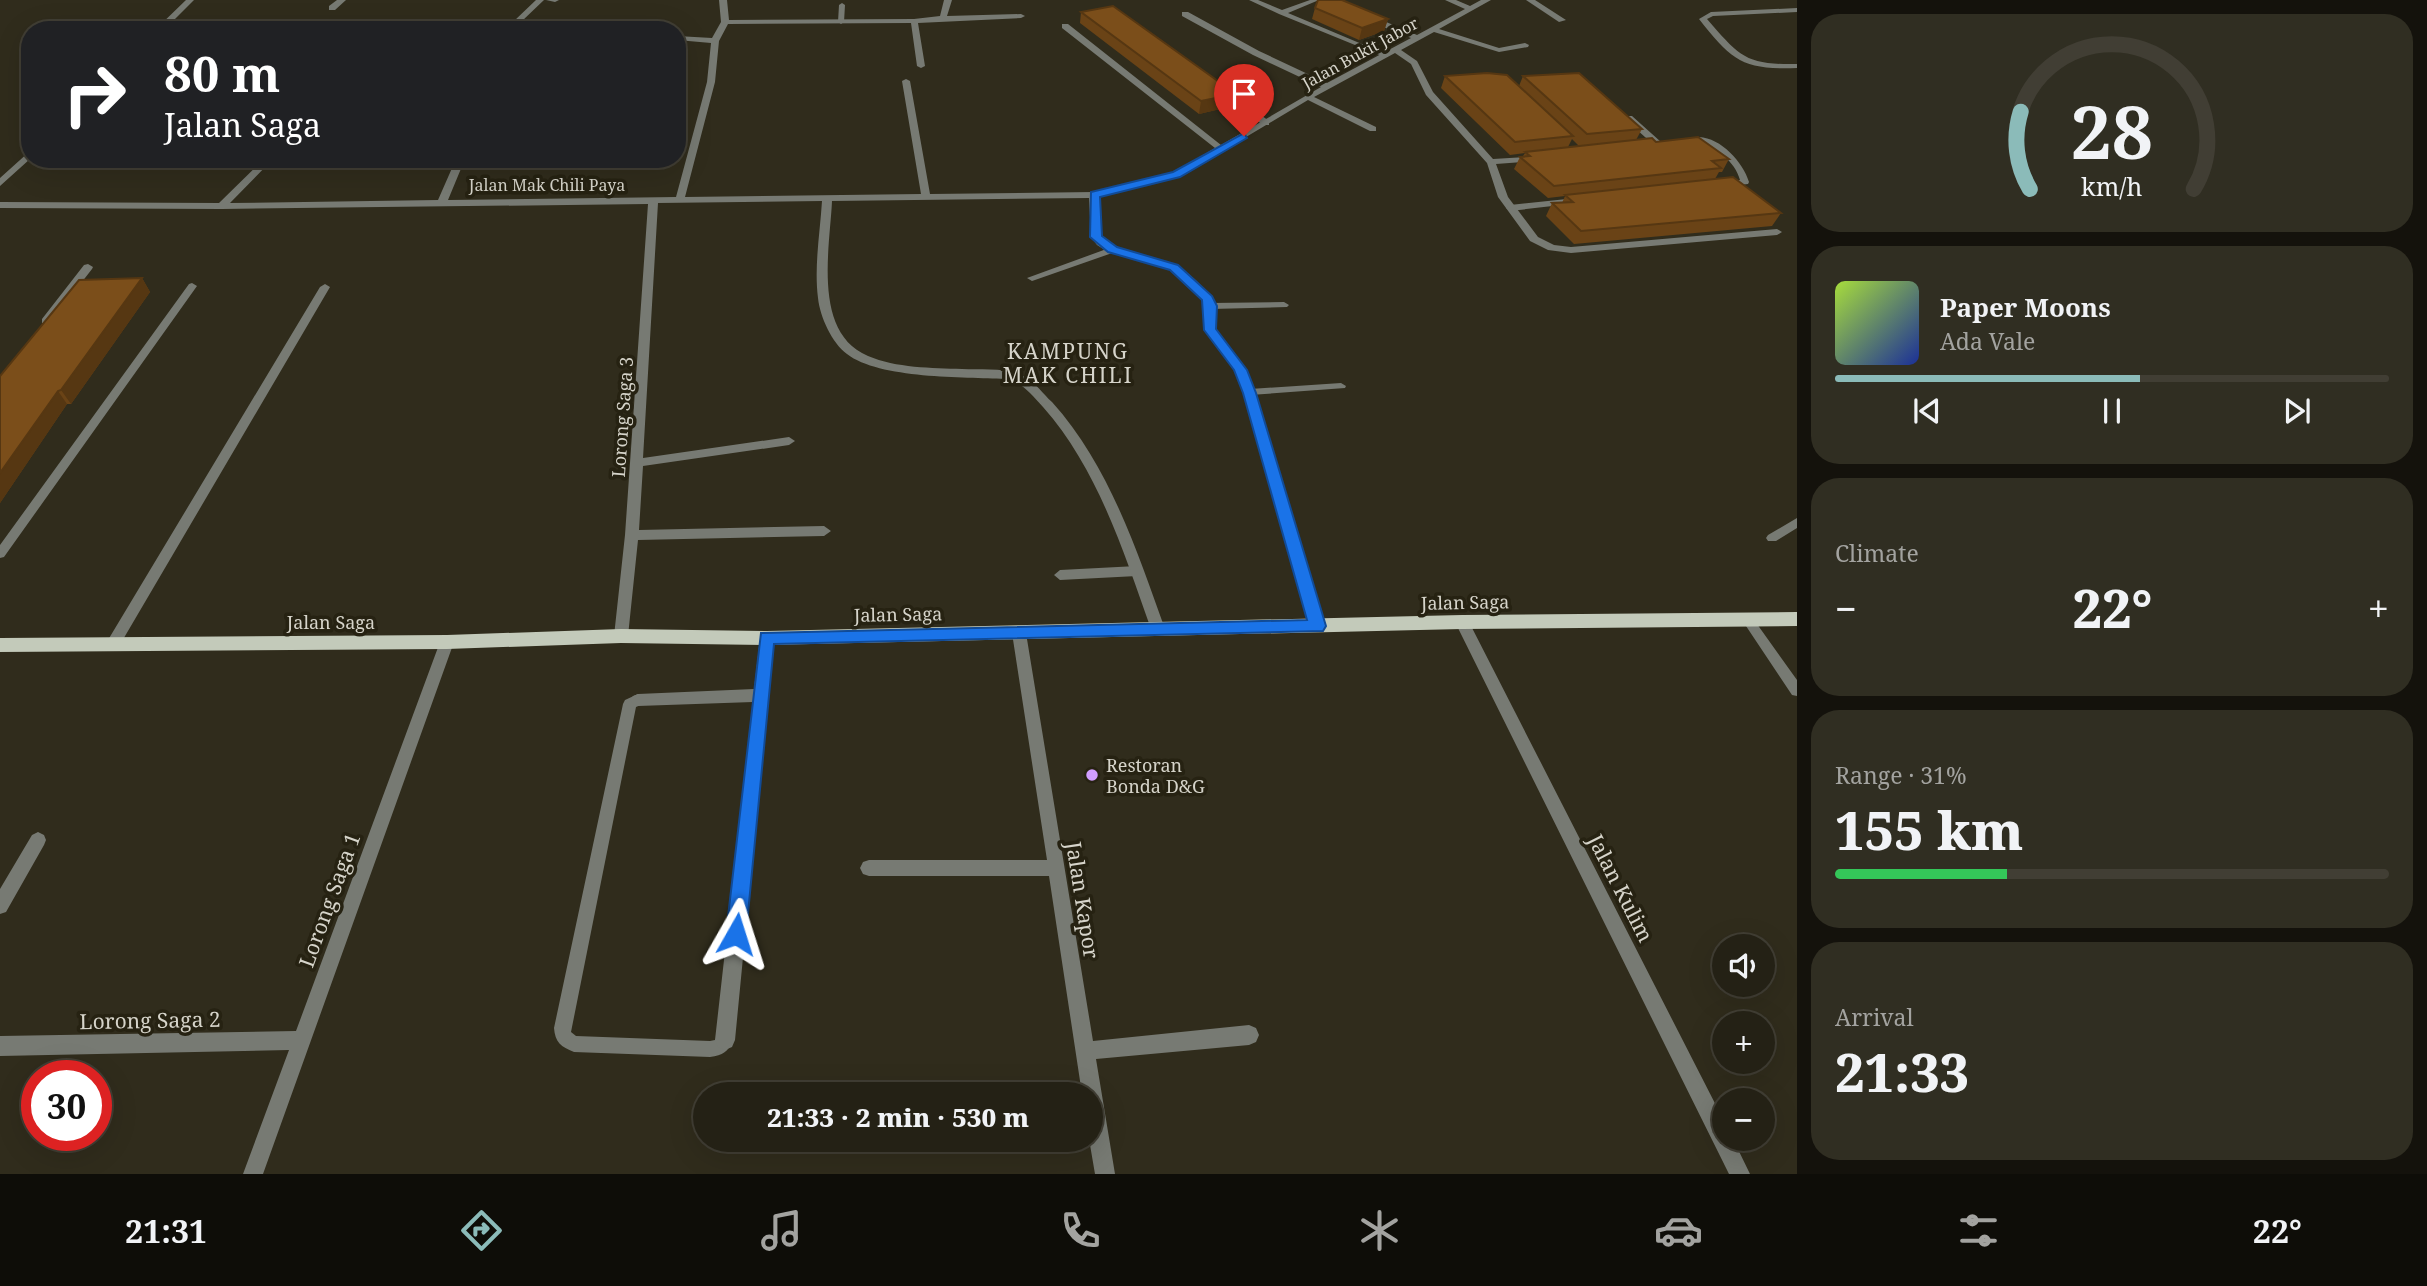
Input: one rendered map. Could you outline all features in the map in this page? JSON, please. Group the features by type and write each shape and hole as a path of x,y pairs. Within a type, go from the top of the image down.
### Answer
{"main road":[{"name":"Jalan Saga","path":"0,645 447,642 621,636 766,638 1462,622 1797,619"}],"street":[{"path":"168,21 190,0"},
{"path":"332,8 342,0"},
{"path":"518,21 540,0"},
{"path":"680,199 710,82 715,41 725,22 723,0"},
{"path":"943,18 948,0"},
{"path":"1449,0 1469,8"},
{"name":"Jalan Bukit Jabor","path":"1094,195 1176,175 1308,97 1487,0"},
{"path":"1530,0 1562,20"},
{"path":"1797,10 1711,14 1703,19 1737,59 1765,68 1797,66"},
{"path":"1185,14 1256,53 1328,87"},
{"path":"1360,14 1417,38"},
{"path":"725,22 914,21 1021,16"},
{"path":"914,21 921,66"},
{"path":"1065,26 1221,149"},
{"path":"1432,29 1499,50 1525,45"},
{"path":"686,39 715,41"},
{"path":"1395,49 1414,63 1429,93 1491,162 1497,186 1534,239 1562,250 1777,232"},
{"path":"906,81 926,196"},
{"path":"1308,97 1373,129"},
{"path":"1617,107 1658,144"},
{"path":"1685,141 1702,139"},
{"path":"1645,146 1672,143"},
{"path":"1491,162 1553,156"},
{"path":"0,183 21,163"},
{"path":"222,205 260,168"},
{"path":"443,201 457,168"},
{"path":"1094,195 1096,237 1112,250 1174,268 1202,292 1211,306 1210,330 1240,370 1250,393 1317,626"},
{"name":"Jalan Mak Chili Paya","path":"0,205 653,201 926,196 1046,198 1094,195"},
{"path":"827,197 823,295 828,314 850,352 863,359 903,368 1005,375 1019,378 1029,385 1077,442 1122,528 1158,629"},
{"name":"Lorong Saga 3","path":"621,636 632,535 653,201"},
{"path":"40,328 88,267"},
{"path":"113,644 325,286"},
{"path":"637,463 789,441"},
{"path":"632,535 824,531"},
{"name":"Jalan Kulim","path":"1462,622 1740,1174"},
{"name":"Jalan Kapor","path":"1018,633 1105,1174"},
{"path":"725,1040 766,638"},
{"name":"Lorong Saga 1","path":"253,1174 447,642"},
{"path":"638,700 761,695"},
{"path":"0,906 38,840"},
{"path":"869,868 1054,868"},
{"path":"1085,1051 1249,1035"},
{"name":"Lorong Saga 2","path":"0,1046 302,1040"}],"lane":[{"path":"1252,0 1384,55"},
{"path":"1281,13 1316,0"},
{"path":"841,22 842,5"},
{"path":"1211,84 1266,123"},
{"path":"1702,139 1732,159 1743,172 1745,182 1713,186"},
{"path":"1510,208 1577,201"},
{"path":"1032,278 1112,250"},
{"path":"0,554 192,286"},
{"path":"1211,306 1284,305"},
{"path":"1250,393 1341,386"},
{"path":"1772,538 1797,522"},
{"path":"1060,575 1137,571"},
{"path":"1748,620 1797,691"},
{"path":"638,700 630,704 562,1028 563,1037 574,1044 710,1049 720,1047 725,1040"}],"building":[{"path":"1318,0 1342,0 1388,19 1362,28 1315,8"},
{"path":"1113,6 1236,94 1201,101 1081,12"},
{"path":"1487,73 1507,75 1573,136 1515,142 1445,76"},
{"path":"1579,73 1642,129 1587,134 1523,76"},
{"path":"1698,137 1729,159 1712,161 1721,168 1554,186 1520,157 1530,156 1525,152 1652,138 1656,142"},
{"path":"1733,177 1781,213 1581,231 1552,203 1573,202 1565,195"},
{"path":"142,278 0,473 0,376 79,280"}],"place":[{"name":"Restoran Bonda D&G","path":"1092,775"}],"district":[{"name":"KAMPUNG MAK CHILI","path":"1068,363"}],"route":[{"path":"736,934 766,638 1317,626 1250,393 1234,360 1210,330 1211,306 1208,298 1174,268 1112,250 1096,237 1094,195 1176,175 1244,136"}]}
